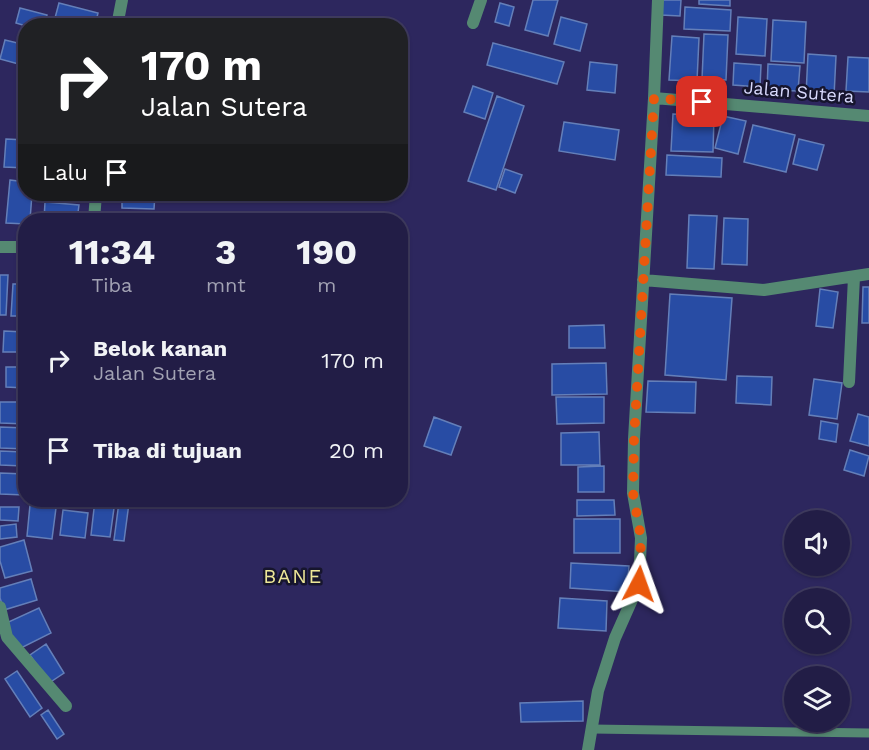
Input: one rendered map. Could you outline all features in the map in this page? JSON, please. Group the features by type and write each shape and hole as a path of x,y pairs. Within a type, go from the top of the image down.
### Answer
{"street":[{"path":"119,18 122,0"},
{"path":"473,23 481,0"},
{"path":"588,750 602,680 615,638 639,584 641,538 633,493 658,0"},
{"name":"Jalan Sutera","path":"654,98 869,116"},
{"path":"0,247 18,247"},
{"path":"644,280 764,290 869,274"},
{"path":"849,382 854,277"},
{"path":"0,607 7,637 66,706"}],"lane":[{"path":"592,729 869,733"}],"building":[{"path":"533,0 558,0 548,36 525,30"},
{"path":"662,0 681,0 680,16 661,15"},
{"path":"699,0 730,0 730,6 699,4"},
{"path":"59,3 98,13 97,18 55,18"},
{"path":"500,3 514,7 509,26 495,22"},
{"path":"685,7 731,10 730,31 684,29"},
{"path":"20,8 47,15 46,18 18,18 18,24 16,23"},
{"path":"561,17 587,24 580,51 554,44"},
{"path":"738,17 767,19 765,56 736,54"},
{"path":"773,20 806,22 804,63 771,61"},
{"path":"704,34 728,35 726,80 702,79"},
{"path":"672,36 699,38 697,81 669,80"},
{"path":"5,40 18,43 18,64 0,59"},
{"path":"493,43 564,62 557,84 487,65"},
{"path":"808,54 836,56 834,96 806,95"},
{"path":"848,57 869,58 869,92 846,91"},
{"path":"590,62 617,65 615,93 587,90"},
{"path":"734,63 761,65 760,87 733,85"},
{"path":"768,64 800,66 798,91 767,90"},
{"path":"473,86 493,93 485,119 464,112"},
{"path":"497,96 524,106 496,190 468,181"},
{"path":"673,114 714,116 713,152 671,151"},
{"path":"723,116 746,121 738,154 715,148"},
{"path":"564,122 619,130 615,160 559,151"},
{"path":"753,125 795,135 786,172 744,162"},
{"path":"6,139 18,140 18,168 4,167"},
{"path":"799,139 824,145 817,170 793,164"},
{"path":"667,155 722,158 721,177 666,175"},
{"path":"505,169 522,175 515,193 499,187"},
{"path":"10,180 18,181 18,201 31,201 31,213 18,213 18,224 6,223"},
{"path":"122,201 155,201 154,209 122,208"},
{"path":"45,202 79,205 78,213 44,213"},
{"path":"689,215 717,216 714,269 687,268"},
{"path":"724,218 748,219 747,265 722,264"},
{"path":"0,275 8,275 6,315 0,315"},
{"path":"13,284 18,284 18,316 11,316"},
{"path":"863,287 869,287 869,323 862,323"},
{"path":"820,289 838,292 833,328 816,326"},
{"path":"670,294 732,298 726,380 665,375"},
{"path":"604,325 605,348 569,348 569,326"},
{"path":"4,331 18,332 18,352 3,352"},
{"path":"606,363 607,394 552,395 552,364"},
{"path":"6,367 18,367 18,388 6,387"},
{"path":"737,376 772,377 771,405 736,403"},
{"path":"814,379 842,383 837,419 809,415"},
{"path":"648,381 696,382 695,413 646,412"},
{"path":"556,397 604,397 604,423 557,424"},
{"path":"0,402 18,402 18,424 0,423"},
{"path":"858,414 869,417 869,446 850,441"},
{"path":"434,417 461,427 451,455 424,446"},
{"path":"821,421 838,424 836,442 819,439"},
{"path":"0,427 18,428 18,449 0,448"},
{"path":"599,432 600,465 561,465 561,433"},
{"path":"850,450 869,456 864,476 844,470"},
{"path":"0,451 18,452 18,466 0,465"},
{"path":"604,466 604,492 578,492 578,467"},
{"path":"0,473 18,474 18,495 0,494"},
{"path":"577,500 614,500 615,515 577,516"},
{"path":"0,507 19,507 18,521 0,520"},
{"path":"30,507 56,508 52,539 27,536"},
{"path":"94,507 114,507 110,537 91,535"},
{"path":"118,507 128,507 124,541 114,540"},
{"path":"63,510 88,513 85,538 60,535"},
{"path":"574,519 620,519 620,553 574,553"},
{"path":"16,524 17,537 0,539 0,526"},
{"path":"24,540 32,571 5,578 0,561 0,547"},
{"path":"571,563 629,566 627,592 570,588"},
{"path":"31,579 37,600 4,610 0,588"},
{"path":"560,598 607,601 606,631 558,628"},
{"path":"39,608 51,633 17,650 4,624"},
{"path":"46,644 64,673 49,683 30,655"},
{"path":"17,671 42,708 30,717 5,679"},
{"path":"583,701 583,721 521,722 520,703"},
{"path":"48,710 64,734 57,739 41,715"}],"district":[{"name":"BANE","path":"293,576"}],"route":[{"path":"639,584 641,538 633,493 634,439 654,98 702,102"}]}
